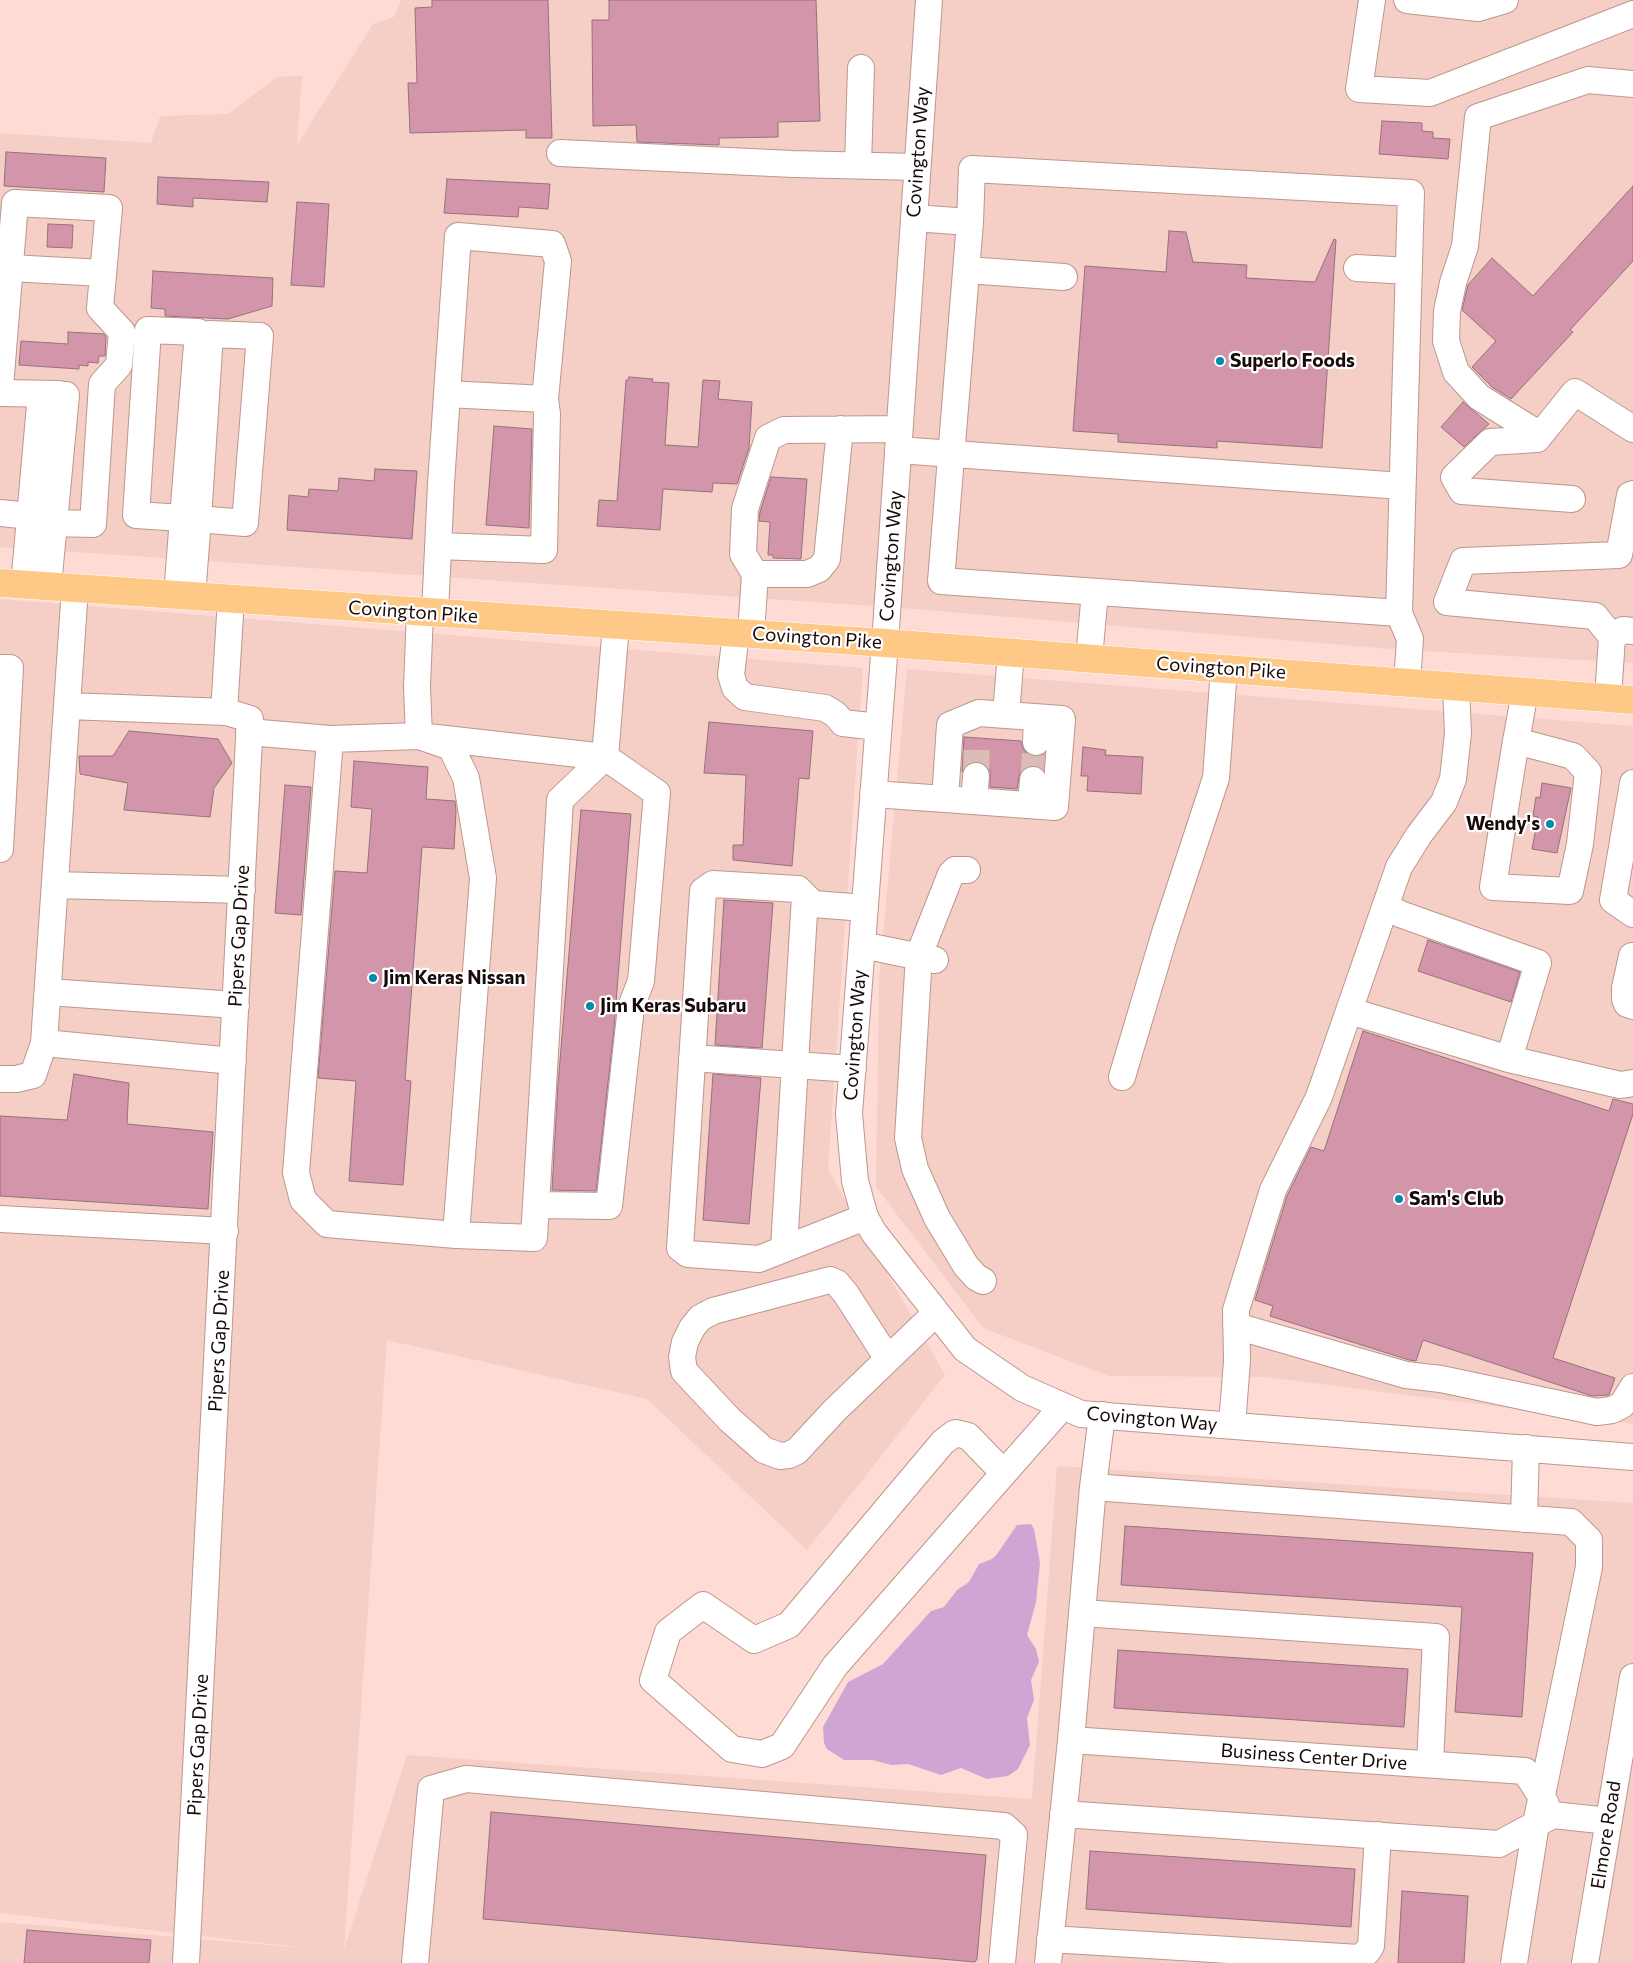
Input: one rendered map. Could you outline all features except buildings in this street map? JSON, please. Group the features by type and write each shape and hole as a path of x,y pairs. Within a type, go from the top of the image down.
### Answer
{"main road":[{"name":"Covington Pike","path":"24,585 885,643 1620,699"}],"street":[{"name":"Covington Way","path":"929,0 885,643 849,1114 855,1181 865,1217 874,1233 965,1349 1022,1388 1081,1414 1633,1457"},
{"path":"1372,0 1359,90 1430,93 1633,14"},
{"path":"1407,0 1478,8 1505,0"},
{"path":"858,166 861,68"},
{"path":"1540,435 1480,397 1456,372 1446,341 1447,311 1453,283 1465,246 1478,118 1588,80 1633,84"},
{"path":"560,153 917,167"},
{"path":"1399,613 942,581 970,222 972,168 1411,194 1399,613 1410,639 1407,683"},
{"path":"0,388 15,203 109,208 100,308 122,332 119,365 102,384 93,524 0,513"},
{"path":"914,218 970,222"},
{"path":"419,736 417,687 438,546 458,236 552,244 558,261 545,399 547,414 544,550 438,546"},
{"path":"10,268 103,273"},
{"path":"1356,268 1408,271"},
{"path":"966,270 1064,277"},
{"path":"148,330 204,333 260,336 246,523 136,515 148,330"},
{"path":"185,596 204,333"},
{"path":"1572,499 1462,491 1454,478 1490,442 1537,438 1575,392 1628,417"},
{"path":"0,393 101,397"},
{"path":"24,585 42,519 53,394"},
{"path":"447,394 545,399"},
{"path":"756,574 807,574 819,569 827,559 840,429"},
{"path":"878,727 843,723 835,714 825,708 745,697 735,688 732,675 744,634 756,574 743,554 745,509 768,438 784,430 840,429 899,440 952,454 1402,486"},
{"path":"1620,699 1622,634 1595,616 1447,602 1463,561 1619,555 1630,495 1633,494"},
{"path":"0,1079 16,1079 33,1075 44,1043 75,588"},
{"path":"1089,658 1095,592"},
{"path":"224,712 231,599"},
{"path":"330,739 296,1173 304,1200 327,1224 456,1235 534,1238 560,800 605,757 616,625"},
{"path":"1006,716 1011,652"},
{"path":"0,668 10,668 0,849"},
{"path":"1122,1077 1216,778 1224,669"},
{"path":"1232,1426 1236,1393 1236,1310 1273,1190 1319,1097 1399,867 1418,835 1444,802 1453,779 1458,734 1456,688"},
{"path":"1516,742 1572,756 1588,772 1580,844 1570,891 1493,886 1516,742 1525,692"},
{"path":"67,706 224,712 250,725 330,739 419,736 605,757 657,793 641,981 631,1007 609,1206 536,1205"},
{"path":"873,794 1055,807 1062,719 1037,730 1006,716 978,725 950,725 944,799"},
{"name":"Pipers Gap Drive","path":"186,1963 250,725"},
{"path":"419,736 451,747 466,778 483,878 456,1235"},
{"path":"974,801 976,776"},
{"path":"1031,805 1033,780"},
{"path":"1633,783 1613,900 1633,914"},
{"path":"967,870 955,870 950,874 927,957 908,1138 915,1169 937,1218 966,1266 983,1282"},
{"path":"55,884 242,890"},
{"path":"865,908 813,904 798,889 713,884 703,891 680,1248 688,1254 759,1259 865,1217"},
{"path":"784,1248 805,896"},
{"path":"1386,906 1400,914 1538,963 1509,1059"},
{"path":"862,945 927,957"},
{"path":"1632,956 1625,988 1625,999 1627,1004 1633,1006"},
{"path":"48,992 236,1005"},
{"path":"1350,1010 1509,1059 1620,1085 1633,1083"},
{"path":"44,1043 233,1061"},
{"path":"692,1058 852,1069"},
{"path":"0,1219 225,1231"},
{"path":"888,1359 846,1294 837,1283 830,1280 713,1311 700,1318 692,1328 685,1342 682,1357 684,1371 730,1420 764,1450 780,1456 797,1451 936,1313"},
{"path":"1236,1326 1406,1376 1441,1379 1597,1412 1612,1410 1622,1405 1633,1387"},
{"path":"1004,1473 968,1436 955,1433 943,1442 789,1625 754,1640 703,1604 668,1632 652,1680 732,1749 762,1754 782,1746 835,1666 1063,1406"},
{"path":"1102,1415 1093,1487 1071,1740 1049,1951 1359,1958 1368,1952 1371,1946 1378,1836"},
{"path":"1524,1518 1526,1448"},
{"path":"1093,1487 1571,1522 1589,1540 1589,1567 1514,1963"},
{"path":"1082,1613 1436,1637 1430,1764"},
{"name":"Elmore Road","path":"1585,1963 1609,1821 1627,1744 1633,1677"},
{"name":"Business Center Drive","path":"1071,1740 1525,1771 1544,1812"},
{"path":"415,1963 431,1789 466,1779 1004,1826 1014,1835 1002,1963"},
{"path":"1063,1814 1499,1844 1544,1812 1609,1821"}],"shaded area":[{"path":"401,0 1633,0 1633,663 1403,650 902,608 0,547 0,133 151,143 160,116 228,114 277,77 302,76 297,145 373,24 394,17"},
{"path":"0,599 863,668 828,1169 945,1375 807,1550 647,1399 387,1340 344,1949 407,1755 1032,1799 1057,1466 1633,1503 1633,1963 0,1963 0,1922 315,1949 0,1913"},
{"path":"907,669 1633,726 1633,1424 1266,1377 1109,1376 983,1328 876,1187 879,980"},
{"path":"1031,1524 1034,1529 1040,1563 1036,1602 1027,1635 1036,1649 1039,1662 1031,1680 1034,1700 1027,1718 1030,1745 1018,1769 1008,1776 987,1779 961,1768 941,1775 908,1764 892,1765 872,1760 844,1760 827,1749 824,1743 823,1727 848,1682 883,1664 931,1611 944,1607 957,1590 969,1582 979,1564 992,1559 997,1554 1017,1525"}],"tunnel":[{"path":"976,776 977,738"},
{"path":"1033,780 1036,742"}],"place":[{"name":"Superlo Foods","path":"1220,361"},
{"name":"Wendy's","path":"1550,824"},
{"name":"Jim Keras Nissan","path":"373,978"},
{"name":"Jim Keras Subaru","path":"590,1006"},
{"name":"Sam's Club","path":"1399,1199"}]}
